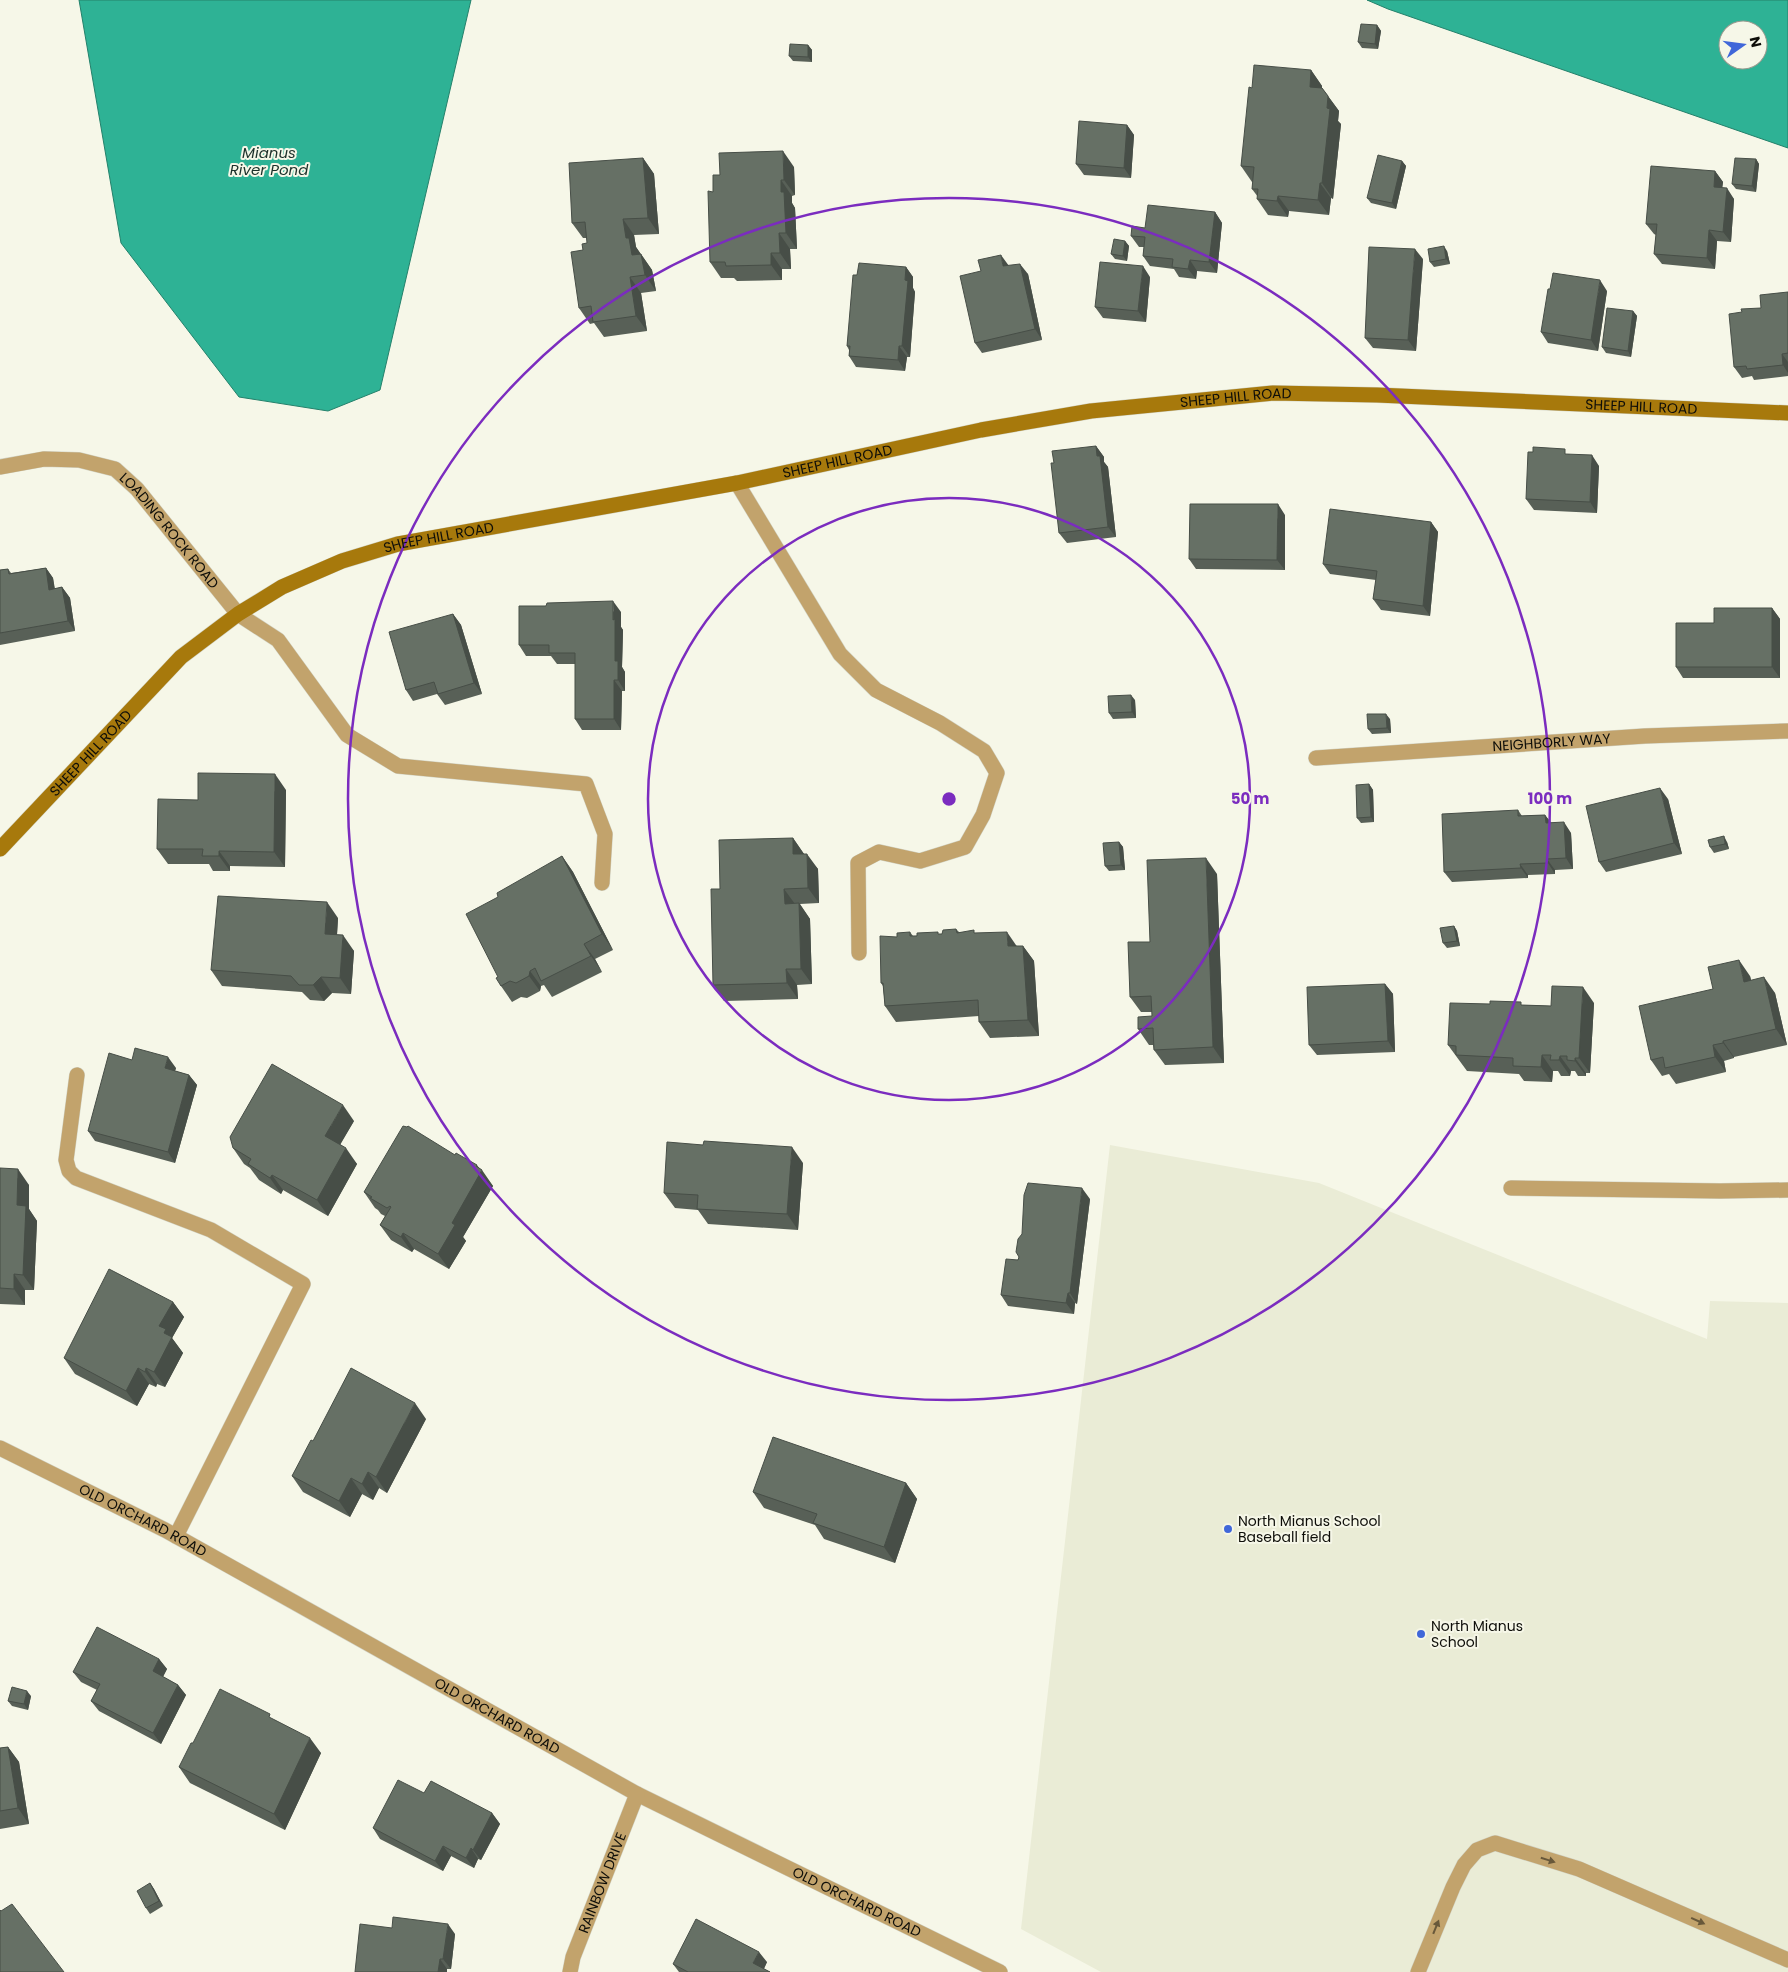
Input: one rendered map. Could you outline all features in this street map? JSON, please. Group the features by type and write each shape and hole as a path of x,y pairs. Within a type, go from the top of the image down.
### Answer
{"street":[{"name":"SHEEP HILL ROAD","path":"0,849 181,657 238,614 282,587 342,561 398,544 737,483 981,430 1082,413 1273,394 1377,395 1788,412"},
{"name":"LOADING ROCK ROAD","path":"0,467 44,459 79,460 114,469 137,489 238,614 278,640 347,735 398,766 586,784 605,834 602,883"},
{"path":"737,483 840,654 876,690 940,723 984,750 997,773 982,815 965,847 920,861 879,852 858,862 859,953"},
{"name":"NEIGHBORLY WAY","path":"1316,758 1645,736 1788,731"},
{"path":"77,1074 66,1160 69,1171 76,1178 211,1230 303,1284 176,1536"},
{"path":"1511,1188 1788,1190"},
{"name":"OLD ORCHARD ROAD","path":"0,1448 176,1536 637,1794 1000,1972"},
{"name":"RAINBOW DRIVE","path":"570,1972 573,1957 637,1794"},
{"path":"1418,1972 1464,1865 1476,1850 1495,1843 1579,1869 1788,1960"}],"shaded area":[{"name":"North Mianus School","path":"1110,1145 1319,1183 1707,1339 1710,1301 1788,1303 1788,1972 1101,1972 1021,1929"}],"water":[{"name":"Mianus River Pond","path":"79,0 471,0 380,390 328,411 239,397 121,243"},
{"path":"1367,0 1788,0 1788,148 1388,9"}],"building":[{"path":"1361,24 1377,25 1375,44 1358,42"},
{"path":"790,44 808,45 808,57 789,56"},
{"path":"1254,65 1311,70 1310,87 1322,88 1328,96 1327,108 1330,109 1322,183 1320,183 1318,200 1278,196 1277,201 1257,199 1258,189 1252,189 1254,167 1241,166 1249,87 1252,88"},
{"path":"1079,121 1127,125 1124,168 1076,164"},
{"path":"783,151 784,180 781,180 781,192 784,192 786,233 779,233 780,253 771,253 771,265 726,266 725,262 710,262 708,191 713,192 713,175 720,175 719,153"},
{"path":"1378,155 1402,161 1392,203 1367,198"},
{"path":"643,158 648,218 623,219 626,238 629,238 632,255 641,254 645,275 630,277 636,316 593,322 591,306 579,308 571,252 583,250 582,244 587,243 585,222 572,223 569,163"},
{"path":"1735,158 1756,159 1752,186 1732,184"},
{"path":"1651,166 1715,171 1714,187 1727,188 1723,232 1709,230 1707,258 1654,254 1657,224 1646,224"},
{"path":"1148,205 1215,212 1209,262 1190,260 1188,269 1172,267 1173,259 1143,256 1145,237 1131,236 1132,226 1145,228"},
{"path":"1114,239 1125,241 1123,256 1111,254"},
{"path":"1444,246 1446,259 1430,262 1428,249"},
{"path":"1369,247 1415,249 1408,340 1365,338"},
{"path":"1001,255 1003,266 1020,264 1035,329 975,343 960,276 981,271 978,260"},
{"path":"1100,262 1143,266 1138,311 1095,307"},
{"path":"859,263 906,267 905,280 908,281 902,346 899,346 898,360 849,356 850,346 847,346 853,275 857,275"},
{"path":"1553,273 1600,280 1591,340 1541,332 1548,289 1550,289"},
{"path":"1788,292 1788,353 1782,354 1783,365 1747,369 1746,366 1734,367 1729,314 1742,312 1741,309 1761,308 1760,295"},
{"path":"1607,308 1633,311 1628,351 1602,347"},
{"path":"1096,446 1097,456 1100,456 1108,527 1059,533 1051,463 1054,463 1052,451"},
{"path":"1533,447 1565,449 1565,454 1592,455 1590,502 1526,499 1528,452 1533,452"},
{"path":"1190,504 1278,504 1277,560 1189,559"},
{"path":"1330,509 1431,522 1423,606 1373,599 1377,571 1323,564"},
{"path":"46,568 49,590 62,587 68,621 0,633 0,570 8,569 9,574"},
{"path":"613,601 615,661 618,661 618,680 614,680 614,719 575,719 575,653 549,653 549,645 519,645 519,606 546,606 547,603"},
{"path":"1714,608 1772,608 1772,667 1676,667 1676,623 1714,623"},
{"path":"453,614 474,683 438,694 434,682 406,690 389,632"},
{"path":"1131,695 1132,712 1109,713 1108,696"},
{"path":"1367,714 1386,714 1387,728 1368,729"},
{"path":"198,773 275,774 274,852 219,851 219,856 202,856 203,849 157,849 158,799 198,800"},
{"path":"1369,784 1371,817 1357,818 1356,785"},
{"path":"1660,788 1674,843 1599,862 1586,806"},
{"path":"1518,810 1518,816 1545,815 1546,823 1564,822 1566,858 1547,859 1548,863 1520,864 1521,868 1444,872 1442,814"},
{"path":"1724,836 1725,844 1710,847 1708,840"},
{"path":"793,838 793,854 807,854 808,888 784,889 785,904 799,903 801,969 786,969 787,983 713,985 711,889 720,889 719,840"},
{"path":"1119,842 1121,865 1105,866 1103,843"},
{"path":"562,856 602,934 584,944 591,956 541,981 535,968 530,971 529,976 516,983 510,981 501,986 466,914 498,897 497,893"},
{"path":"1206,858 1213,1047 1154,1050 1153,1028 1138,1029 1138,1017 1152,1016 1151,996 1130,997 1128,942 1150,942 1147,860"},
{"path":"218,896 327,902 325,934 343,935 340,978 321,977 313,985 299,985 291,976 211,970"},
{"path":"1454,926 1457,941 1443,943 1440,928"},
{"path":"956,929 957,933 974,930 974,933 1007,932 1008,946 1023,946 1028,1020 979,1022 978,1000 885,1006 883,983 881,983 880,936 897,937 897,933 910,932 910,936 917,936 917,933 938,932 938,934 942,934 943,930"},
{"path":"1739,960 1744,982 1764,977 1776,1029 1713,1045 1715,1057 1665,1068 1663,1057 1651,1060 1639,1006 1713,989 1708,967"},
{"path":"1385,984 1388,1041 1309,1045 1307,987"},
{"path":"1552,986 1583,987 1579,1058 1575,1058 1575,1061 1567,1060 1567,1056 1560,1056 1559,1060 1550,1060 1551,1055 1542,1055 1541,1067 1513,1066 1513,1058 1456,1055 1456,1046 1448,1045 1450,1003 1490,1004 1490,1001 1521,1002 1521,1005 1551,1006"},
{"path":"135,1048 168,1057 165,1068 189,1075 168,1152 88,1131 109,1053 132,1060"},
{"path":"272,1064 343,1105 325,1136 346,1148 317,1200 272,1175 270,1178 248,1164 251,1159 233,1148 230,1137"},
{"path":"403,1126 408,1126 455,1155 456,1153 477,1165 482,1170 452,1223 455,1225 438,1254 403,1233 401,1237 380,1225 391,1207 387,1208 364,1192"},
{"path":"704,1141 792,1147 787,1214 697,1209 698,1195 664,1193 667,1142 703,1145"},
{"path":"0,1168 18,1169 17,1205 26,1206 23,1275 14,1274 14,1289 0,1288"},
{"path":"1028,1183 1082,1188 1070,1293 1068,1293 1066,1303 1001,1295 1006,1259 1018,1260 1019,1257 1016,1252 1018,1239 1022,1234 1024,1195"},
{"path":"109,1269 173,1302 159,1326 166,1329 164,1333 172,1337 154,1372 146,1368 145,1372 138,1368 126,1391 64,1358"},
{"path":"351,1368 415,1403 376,1477 368,1472 362,1484 351,1478 339,1501 292,1476 311,1440 313,1441"},
{"path":"773,1437 906,1483 884,1547 813,1523 817,1514 753,1492"},
{"path":"97,1627 159,1659 153,1671 178,1685 153,1733 91,1701 100,1684 73,1672"},
{"path":"12,1687 27,1691 24,1704 8,1701"},
{"path":"220,1689 270,1714 269,1717 310,1738 274,1814 179,1767"},
{"path":"8,1747 18,1808 0,1811 0,1748"},
{"path":"398,1780 424,1793 431,1781 492,1813 473,1850 471,1848 466,1858 443,1846 435,1861 373,1828"},
{"path":"150,1883 159,1901 146,1908 137,1891"},
{"path":"12,1904 64,1972 0,1972 0,1910"},
{"path":"393,1917 448,1924 443,1959 440,1959 438,1972 355,1972 360,1924 392,1928"},
{"path":"696,1919 759,1952 753,1963 770,1972 688,1972 673,1964"}],"place":[{"name":"North Mianus School Baseball field","path":"1228,1529"},
{"name":"North Mianus School","path":"1421,1634"}]}
